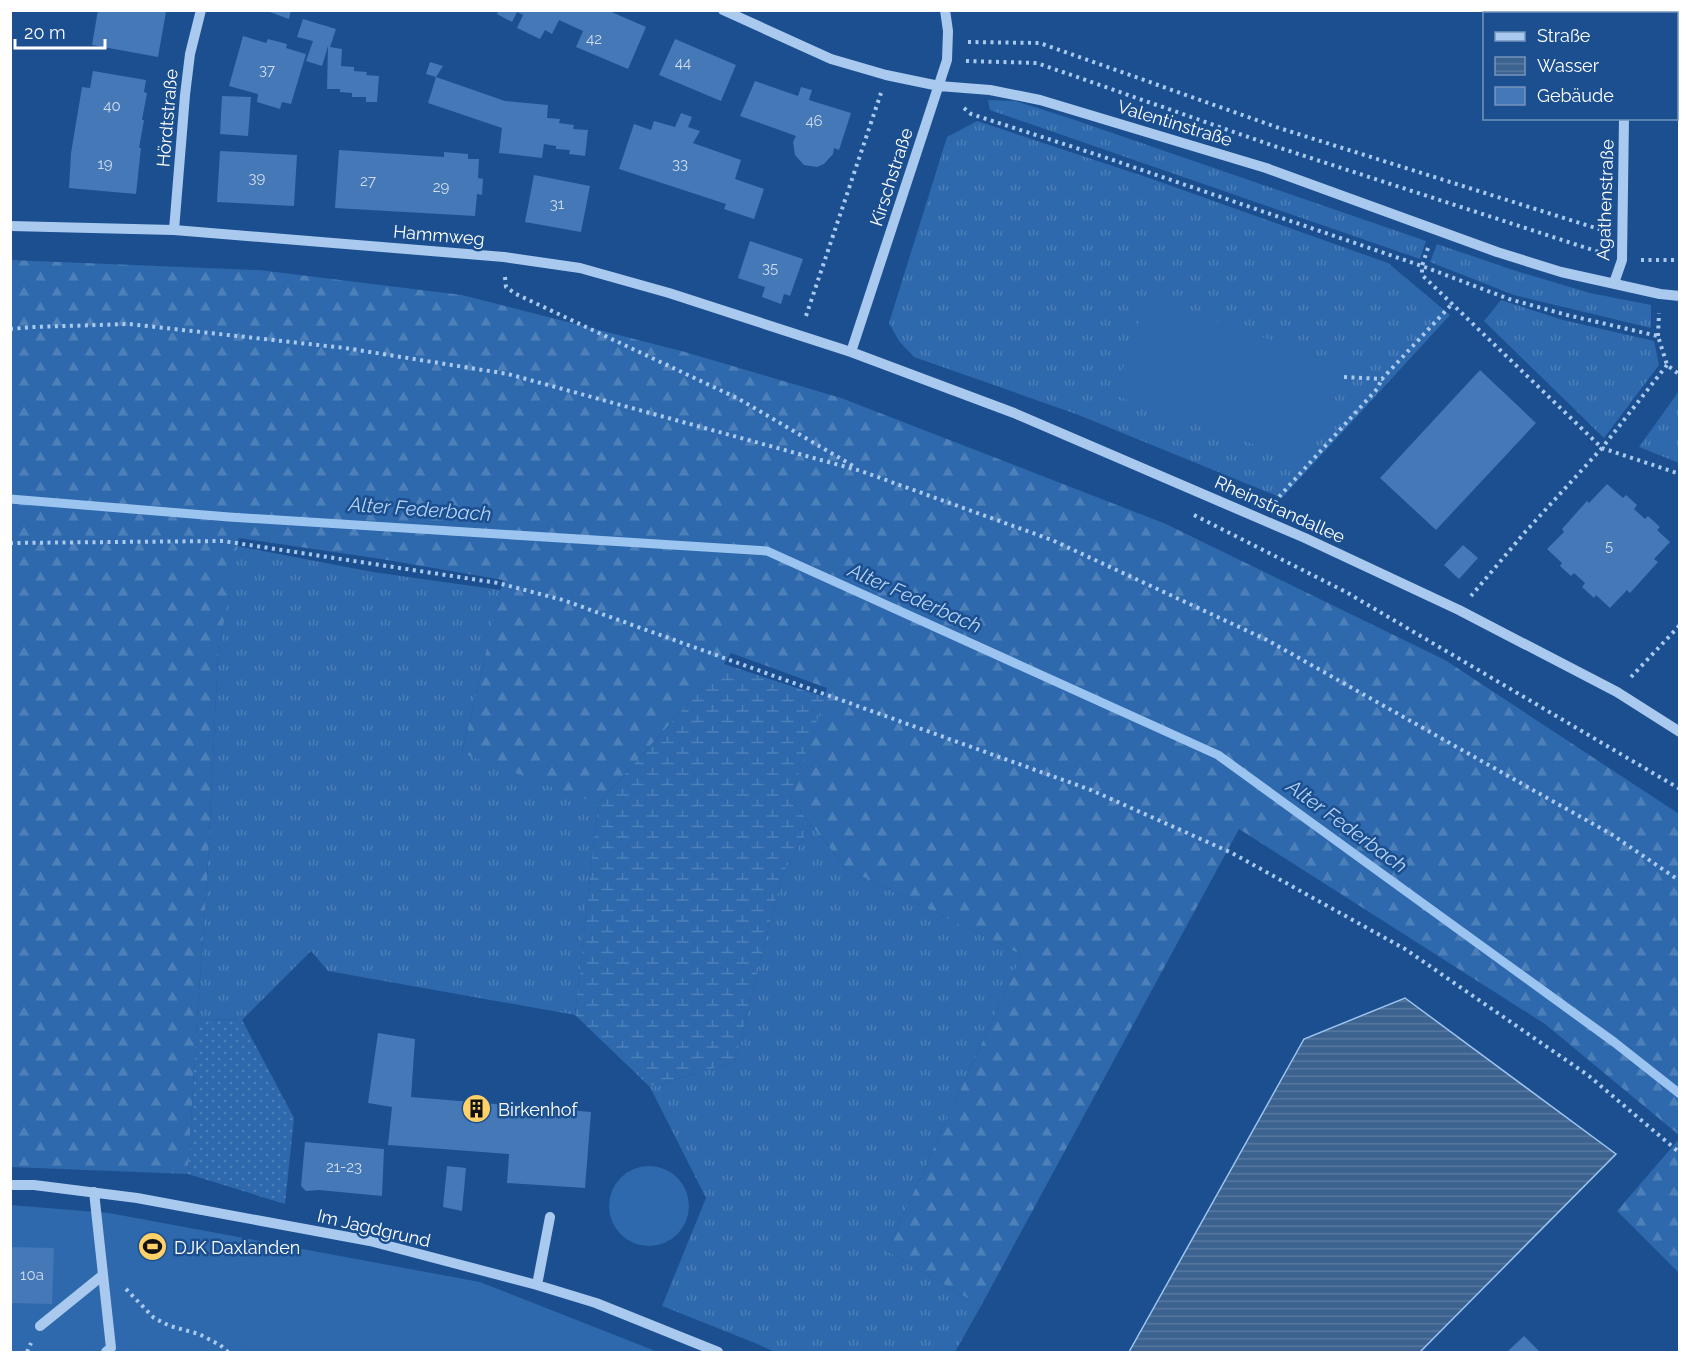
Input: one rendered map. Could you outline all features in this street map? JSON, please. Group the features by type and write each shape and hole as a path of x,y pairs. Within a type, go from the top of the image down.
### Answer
{"street":[{"name":"Hördtstraße","path":"174,230 190,54 201,10"},
{"name":"Valentinstraße","path":"723,10 831,59 886,75 939,86 990,90 1040,100 1266,168 1497,252 1561,272 1660,294 1680,296"},
{"name":"Kirschstraße","path":"851,352 947,60 948,31 945,10"},
{"name":"Agathenstraße","path":"1614,283 1622,260 1624,120"},
{"name":"Hammweg","path":"10,226 174,230 504,256 580,268 669,293 851,352"},
{"name":"Rheinstrandallee","path":"851,352 1014,412 1326,547 1459,610 1617,692 1680,732"},
{"name":"Im Jagdgrund","path":"10,1185 34,1185 137,1198 370,1241 596,1303 718,1353"},
{"path":"94,1192 111,1348 106,1353"},
{"path":"537,1285 550,1217"},
{"path":"40,1326 103,1275"}],"path":[{"path":"948,41 1040,43 1276,127 1623,237"},
{"path":"947,60 1037,63 1271,145 1622,260 1680,260"},
{"path":"800,336 886,75"},
{"path":"939,86 971,114 1104,157 1509,298 1568,315 1658,336 1667,365 1680,375"},
{"path":"504,256 506,287 516,294 739,399 861,471"},
{"path":"1422,266 1422,275 1602,448 1680,474"},
{"path":"1277,499 1452,303"},
{"path":"10,329 129,324 345,348 508,374 861,471 1052,540 1267,640 1611,834 1680,881"},
{"path":"1459,610 1526,531 1602,448 1667,365"},
{"path":"1344,377 1382,379"},
{"path":"10,543 223,541 498,583 563,600 1091,790 1232,853 1405,949 1589,1076 1680,1153"},
{"path":"1346,592 1680,789"},
{"path":"1617,692 1680,625"},
{"path":"103,1275 125,1288 154,1318 170,1326 199,1334 220,1345 228,1353"}],"green space":[{"path":"988,100 1015,101 1069,118 1426,241 1420,259 990,110"},
{"path":"977,121 1152,179 1388,263 1450,315 1282,498 1076,414 914,357 899,341 889,323 947,137"},
{"path":"1437,244 1590,293 1651,305 1651,328 1514,295 1430,262"},
{"path":"10,260 259,270 462,295 685,352 841,398 1166,524 1445,660 1679,814 1679,1135 1545,1024 1239,829 981,1306 887,1251 1022,955 847,869 790,799 827,688 731,653 724,664 598,804 462,753 503,580 239,538 218,655 207,881 188,1174 11,1167"},
{"path":"1147,297 1348,367 1307,463 1114,395"},
{"path":"1501,300 1563,320 1654,341 1659,365 1604,438 1484,321"},
{"path":"1680,391 1679,463 1639,447"},
{"path":"237,546 373,572 501,590 462,752 598,804 575,1015 328,971 311,951 242,1020 197,1019 207,881 218,655"},
{"path":"724,664 825,697 790,799 811,825 782,875 735,1062 650,1087 575,1015 598,804"},
{"path":"811,825 847,869 1022,955 887,1251 981,1306 955,1352 775,1352 662,1306 706,1198 650,1087 735,1062 782,875"},
{"path":"197,1019 242,1020 294,1118 285,1204 188,1174"},
{"path":"1679,1139 1679,1273 1617,1211"},
{"path":"649,1166 664,1169 677,1178 686,1191 689,1206 686,1221 677,1234 664,1243 649,1246 634,1243 621,1234 612,1221 609,1206 612,1191 621,1178 634,1169"},
{"name":"DJK Daxlanden","path":"10,1205 109,1213 480,1282 658,1352 11,1352"}],"water":[{"path":"1405,998 1616,1154 1420,1352 1129,1352 1304,1039"}],"building":[{"path":"98,10 166,12 158,57 92,45"},
{"path":"264,10 291,10 289,19"},
{"path":"499,10 607,10 646,27 628,69 576,47 583,31 559,20 552,34 545,30 540,39 517,28 523,15 517,12 512,22 497,14"},
{"path":"303,19 336,29 330,47 342,49 341,66 354,67 354,71 367,72 366,75 379,76 377,102 366,102 366,97 352,97 352,93 340,92 340,89 327,89 328,46 322,66 306,61 313,41 297,37"},
{"path":"243,36 266,43 268,39 287,44 286,48 306,54 291,104 282,102 280,109 257,102 258,94 229,86"},
{"path":"675,39 736,65 721,101 659,75"},
{"path":"430,62 443,66 436,77 426,74"},
{"path":"93,71 146,80 144,92 147,93 142,120 144,120 139,148 141,148 136,194 69,188 71,153 82,87 90,88"},
{"path":"436,77 505,101 548,105 547,118 560,119 559,123 574,125 573,129 588,130 585,156 569,154 570,150 556,149 556,146 544,144 542,158 499,153 502,128 428,103"},
{"path":"755,81 798,96 801,87 812,90 809,100 851,113 839,150 834,148 833,154 824,164 817,167 804,165 795,155 793,142 796,136 740,116"},
{"path":"222,96 251,97 248,136 220,134"},
{"path":"681,113 692,117 688,127 700,131 693,143 741,160 735,179 764,189 754,219 724,209 726,204 619,169 634,124 651,130 654,121 675,127"},
{"path":"339,150 444,157 444,152 468,154 468,159 479,159 478,178 483,179 482,195 477,194 475,216 335,208"},
{"path":"220,151 297,155 294,206 217,202"},
{"path":"534,175 590,186 581,232 525,222"},
{"path":"750,241 803,259 790,296 784,294 781,304 762,297 765,287 738,278"},
{"path":"1480,370 1536,423 1436,530 1380,478"},
{"path":"1607,484 1623,498 1626,495 1637,505 1634,509 1645,519 1648,516 1660,527 1657,530 1670,542 1654,559 1658,562 1630,593 1627,590 1610,608 1596,595 1594,598 1582,587 1585,583 1574,573 1571,576 1560,566 1562,563 1547,549 1564,532 1562,529 1587,501 1589,503"},
{"path":"1463,545 1478,558 1459,579 1444,565"},
{"name":"Birkenhof","path":"378,1033 415,1039 411,1097 591,1112 585,1188 507,1183 509,1154 388,1145 392,1107 368,1103"},
{"path":"305,1142 384,1149 382,1196 319,1190 306,1191 301,1186"},
{"path":"447,1166 466,1168 462,1211 443,1207"},
{"path":"10,1247 54,1248 52,1304 10,1303"},
{"path":"1524,1336 1540,1352 1507,1352"}],"waterway":[{"name":"Alter Federbach","path":"10,499 229,517 767,551 1218,755 1614,1042 1680,1094"}],"place":[{"name":"Birkenhof","path":"477,1109"},
{"name":"DJK Daxlanden","path":"153,1247"}]}
